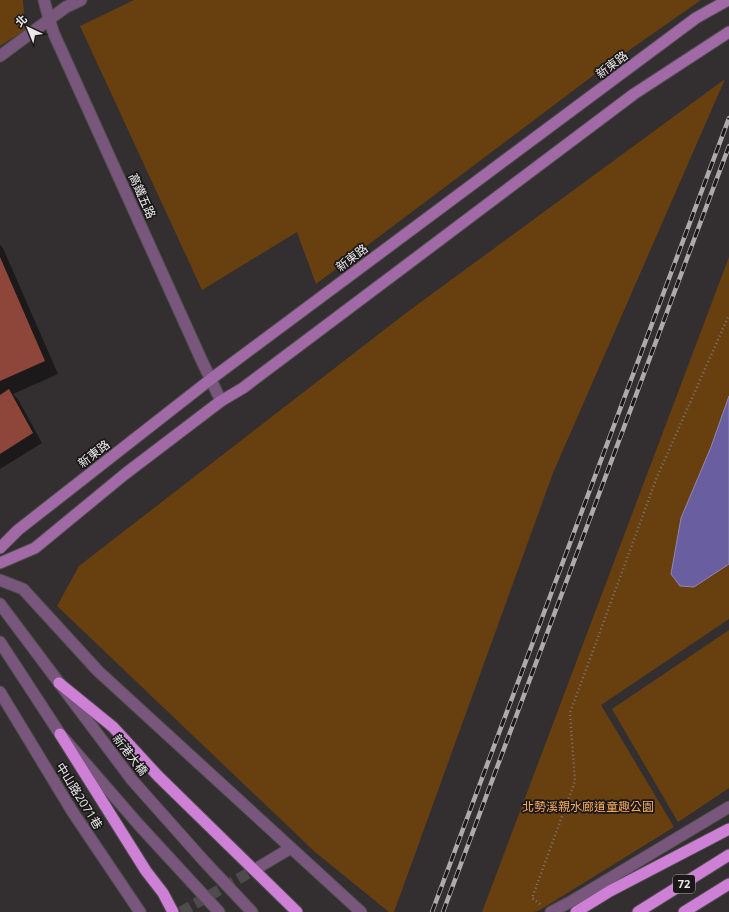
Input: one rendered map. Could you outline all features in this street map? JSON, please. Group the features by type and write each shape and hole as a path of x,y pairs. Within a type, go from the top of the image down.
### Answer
{"highway":[{"path":"59,683 113,727 158,776 297,912"},
{"path":"60,734 146,871 163,893 173,912"},
{"path":"576,912 610,891 729,829"},
{"name":"72","path":"638,912 729,855"},
{"name":"72","path":"684,912 729,884"}],"main road":[{"name":"新東路","path":"0,548 23,526 211,379 696,18 728,0"},
{"path":"0,563 35,548 125,474 221,401 243,388 634,94 729,32"}],"street":[{"name":"高鐵五路","path":"44,0 54,34 221,401"},
{"path":"0,56 66,7 81,0"},
{"path":"0,580 23,589 98,671 361,912"},
{"name":"新港大橋","path":"0,604 132,780 204,861 252,912"},
{"path":"0,642 60,734 218,912"},
{"name":"中山路2071巷","path":"0,692 72,811 140,912"},
{"path":"551,912 729,807"},
{"path":"259,867 291,848"}],"path":[{"path":"542,905 532,898 575,781 570,713 657,477 729,315"}],"green space":[{"path":"0,0 23,0 25,30 0,46"},
{"path":"134,0 701,0 598,72 316,284 297,232 202,290 80,26"},
{"path":"725,79 553,473 394,912 389,912 315,852 57,606 79,566 406,313"},
{"name":"北勢溪親水廊道童趣公園","path":"729,257 729,619 601,705 674,827 540,910 534,912 482,912"},
{"path":"729,630 729,788 678,822 612,709"}],"shaded area":[{"path":"729,396 729,564 694,587 680,586 671,574 681,518 711,447"}],"building":[{"path":"0,257 45,361 0,381"},
{"path":"9,389 33,433 0,454 0,395"}],"tunnel":[{"path":"181,912 259,867"}],"railway":[{"path":"432,912 729,118"},
{"path":"443,912 729,146"}]}
